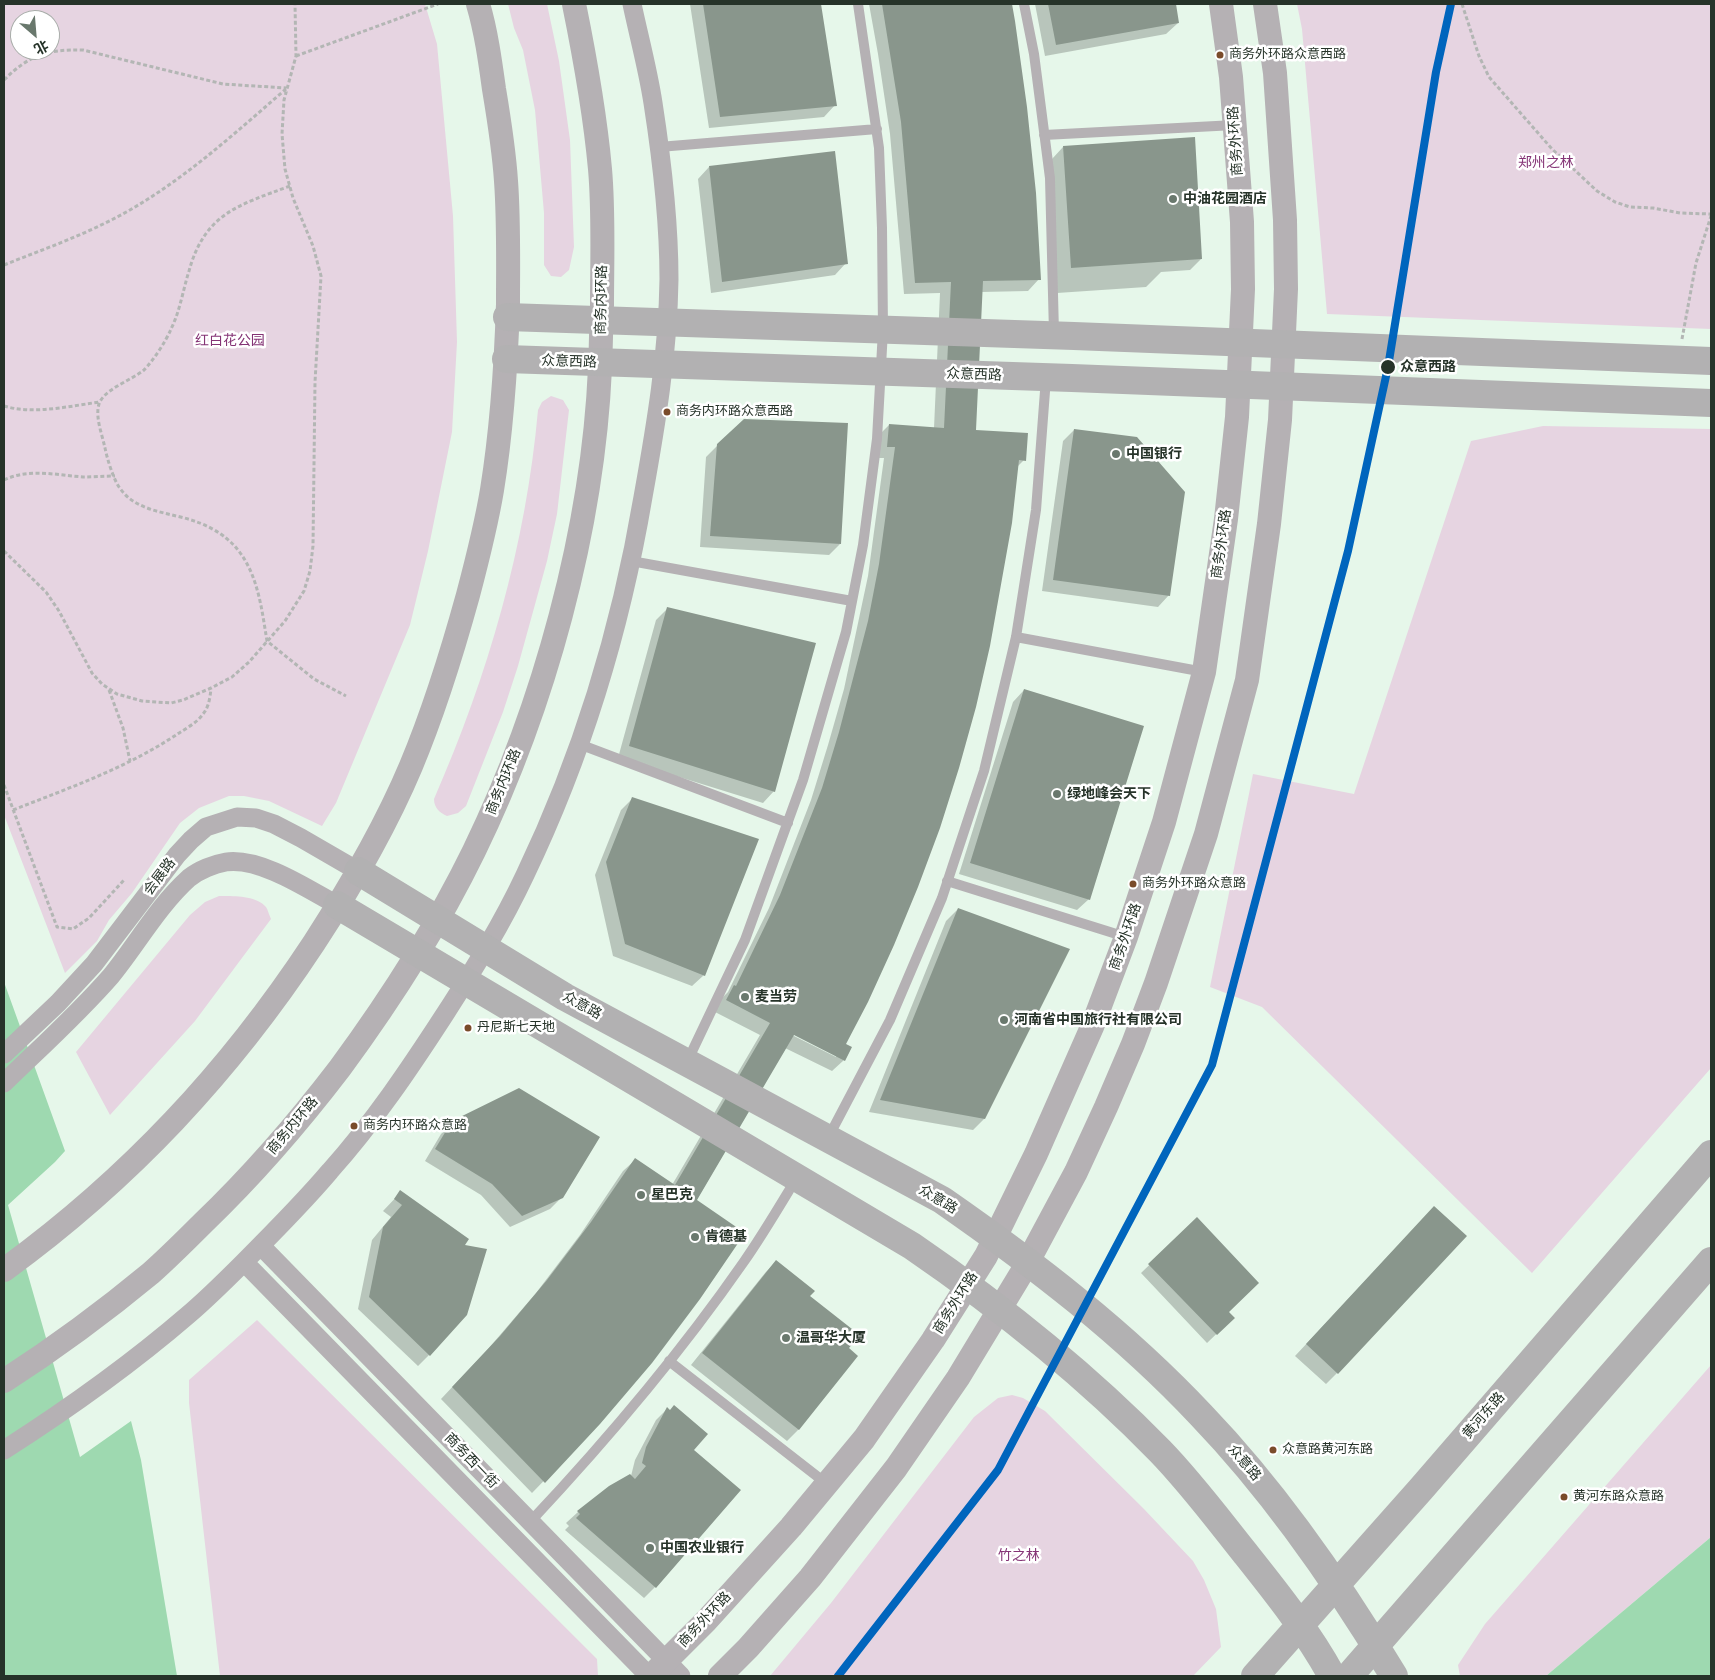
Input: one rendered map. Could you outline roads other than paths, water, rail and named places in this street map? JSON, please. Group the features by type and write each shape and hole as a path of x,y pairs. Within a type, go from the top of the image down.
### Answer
{"main road":[{"path":"507,318 1284,344 1711,361"},
{"name":"众意西路","path":"506,359 1046,377 1711,403"},
{"name":"众意路","path":"358,871 565,997 942,1200 1028,1262 1114,1330 1201,1414 1278,1504 1336,1585 1394,1676"},
{"path":"337,905 912,1246 999,1309 1076,1371 1160,1452 1191,1486 1300,1626 1332,1676"},
{"name":"黄河东路","path":"1255,1676 1711,1154"},
{"path":"1349,1676 1711,1261"}],"street":[{"path":"4,1270 99,1195 167,1128 219,1072 287,983 358,871 390,812 411,766 442,684 484,529 492,489 501,424 506,359 508,224 506,178 491,65 478,4"},
{"name":"商务内环路","path":"4,1381 79,1330 153,1271 234,1193 290,1132 364,1036 438,920 474,852 496,802 531,712 546,664 576,549 585,504 594,434 600,363 602,212 600,170 588,76 574,4"},
{"path":"4,1450 82,1398 136,1358 190,1314 261,1246 333,1169 410,1068 486,949 524,876 548,823 579,744 600,680 632,561 652,448 664,364 669,280 666,206 653,99 632,4"},
{"name":"商务外环路","path":"662,1672 791,1527 864,1439 933,1340 986,1256 1066,1090 1126,937 1164,822 1204,672 1226,519 1237,417 1243,288 1242,222 1232,77 1222,4"},
{"path":"720,1676 748,1648 810,1578 896,1468 958,1378 1028,1262 1076,1172 1133,1044 1156,983 1206,834 1247,680 1269,524 1280,420 1286,289 1285,220 1275,73 1265,4"},
{"name":"会展路","path":"4,1054 58,1003 94,964 177,855 206,827 237,817 256,818 274,824 301,838 358,871"},
{"name":"会展路","path":"4,1083 73,1017 111,976 175,893 190,877 208,867 227,862 243,861 268,868 337,905"},
{"name":"商务西一街","path":"261,1246 530,1522 662,1672"},
{"name":"商务西一街","path":"244,1262 662,1672"}],"lane":[{"path":"687,1063 745,940 803,780 846,632 863,545 877,439 883,330 879,148 858,4"},
{"path":"1024,4 1034,54 1050,178 1054,336"},
{"path":"1044,134 1235,126"},
{"path":"659,147 877,129"},
{"path":"828,1138 890,1020 942,898 984,771 1016,637 1036,510 1046,377"},
{"path":"632,561 852,601"},
{"path":"1016,637 1204,672"},
{"path":"579,744 788,823"},
{"path":"947,881 1126,937"},
{"path":"530,1522 590,1458 670,1361 743,1262 797,1179"},
{"path":"670,1361 827,1484"}],"place":[{"name":"商务外环路众意西路","path":"1220,55"},
{"name":"中油花园酒店","path":"1173,199"},
{"name":"众意西路","path":"1388,367"},
{"name":"商务内环路众意西路","path":"667,412"},
{"name":"中国银行","path":"1116,454"},
{"name":"绿地峰会天下","path":"1057,794"},
{"name":"商务外环路众意路","path":"1133,884"},
{"name":"麦当劳","path":"745,997"},
{"name":"河南省中国旅行社有限公司","path":"1004,1020"},
{"name":"丹尼斯七天地","path":"468,1028"},
{"name":"商务内环路众意路","path":"354,1126"},
{"name":"星巴克","path":"641,1195"},
{"name":"肯德基","path":"695,1237"},
{"name":"温哥华大厦","path":"786,1338"},
{"name":"众意路黄河东路","path":"1273,1450"},
{"name":"黄河东路众意路","path":"1564,1497"},
{"name":"中国农业银行","path":"650,1548"}],"park label":[{"name":"郑州之林","path":"1546,163"},
{"name":"红白花公园","path":"230,341"},
{"name":"竹之林","path":"1019,1556"}]}
